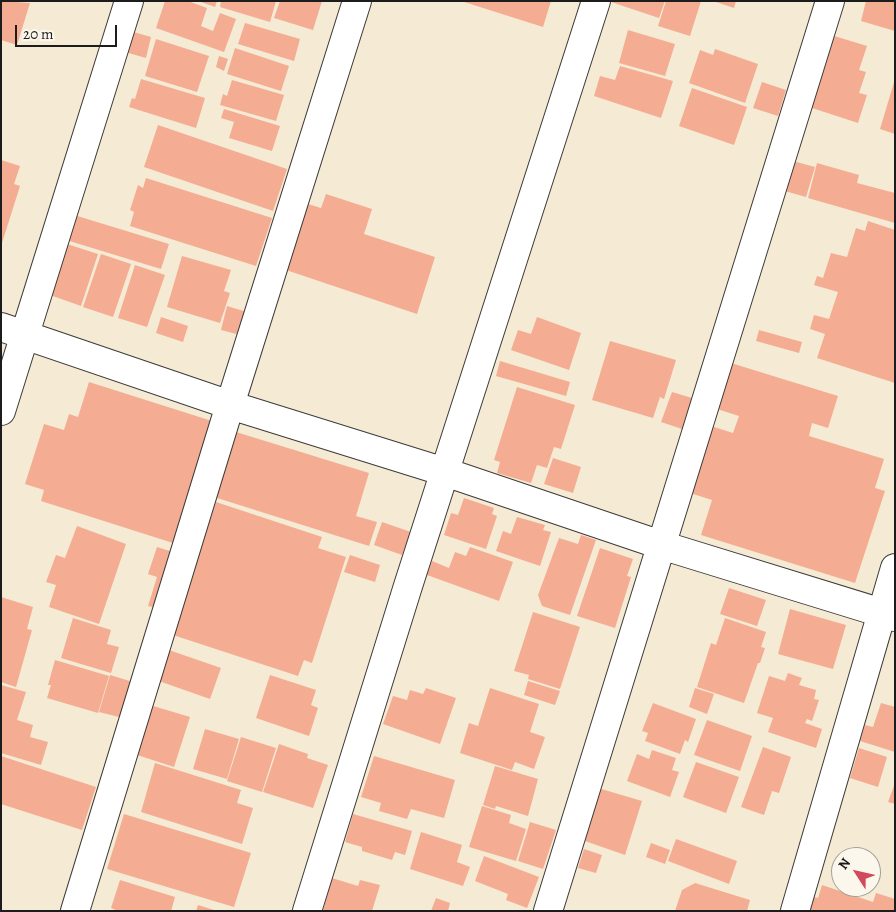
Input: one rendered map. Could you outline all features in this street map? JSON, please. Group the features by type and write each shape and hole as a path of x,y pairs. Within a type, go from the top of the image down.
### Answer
{"street":[{"path":"1,411 13,331 129,1"},
{"path":"75,911 230,405 357,1"},
{"path":"307,911 408,586 596,1"},
{"path":"548,911 830,1"},
{"path":"13,331 230,405 445,472 661,545 888,615"},
{"path":"795,911 888,615 895,568"}],"building":[{"path":"1,1 30,3 17,45 1,40"},
{"path":"165,1 188,1 207,8 201,26 213,31 220,13 236,19 224,52 156,28"},
{"path":"198,1 217,1 215,7"},
{"path":"221,1 276,1 270,22 220,7"},
{"path":"280,1 322,1 313,30 274,18"},
{"path":"461,1 551,1 543,27"},
{"path":"608,1 665,1 659,18"},
{"path":"666,1 701,1 690,36 658,26"},
{"path":"713,1 736,1 734,8"},
{"path":"866,1 895,1 895,31 861,21"},
{"path":"245,23 300,39 294,61 238,44"},
{"path":"628,30 675,44 665,76 619,63"},
{"path":"130,31 151,37 146,58 125,52"},
{"path":"831,35 867,46 859,70 866,72 859,93 867,95 858,123 809,107"},
{"path":"156,39 209,56 197,92 145,76"},
{"path":"235,48 289,66 281,91 227,74"},
{"path":"715,49 758,64 745,103 689,83 700,50 713,55"},
{"path":"219,56 228,59 224,71 216,67"},
{"path":"620,66 673,81 661,118 594,96 600,76 615,80"},
{"path":"141,79 205,98 196,128 129,107 132,98 135,99"},
{"path":"895,79 895,134 880,129"},
{"path":"232,80 284,95 276,121 220,105 223,94 227,96"},
{"path":"762,82 786,90 778,116 753,108"},
{"path":"692,88 747,107 734,145 679,126"},
{"path":"224,109 280,126 272,151 229,138 234,122 221,118"},
{"path":"158,125 287,169 273,211 144,167"},
{"path":"1,160 20,166 14,184 20,186 2,243"},
{"path":"789,160 815,167 806,197 781,190"},
{"path":"817,163 859,175 857,183 895,193 895,223 808,198"},
{"path":"146,178 272,218 256,266 130,226 134,212 130,210 138,185 143,188"},
{"path":"326,194 372,209 364,234 435,257 417,314 286,270 308,204 321,208"},
{"path":"74,215 169,244 161,269 66,240"},
{"path":"868,221 895,230 895,383 817,358 825,334 810,329 814,315 829,319 838,292 814,285 817,276 823,278 831,253 847,257 856,228 865,231"},
{"path":"67,244 98,254 81,306 50,295"},
{"path":"101,254 131,264 113,317 83,307"},
{"path":"182,256 231,270 224,291 230,293 220,323 167,307"},
{"path":"135,265 165,275 147,327 118,318"},
{"path":"227,306 247,312 240,335 221,330"},
{"path":"161,317 188,326 183,342 156,333"},
{"path":"537,317 581,333 569,370 511,350 518,330 531,334"},
{"path":"759,330 802,342 799,353 756,341"},
{"path":"610,341 676,360 664,399 660,397 653,418 592,400"},
{"path":"500,361 570,382 566,396 496,376"},
{"path":"731,363 838,396 828,428 812,423 809,436 884,459 875,488 885,491 855,583 701,535 712,500 690,493 711,426 733,433 739,416 717,409"},
{"path":"89,382 212,421 173,543 41,501 44,490 25,484 44,424 64,430 69,414 78,417"},
{"path":"517,387 575,405 561,449 554,447 547,468 537,465 531,483 497,473 500,462 494,460"},
{"path":"672,392 692,398 682,429 661,422"},
{"path":"236,432 369,473 356,516 377,522 369,546 214,497"},
{"path":"553,458 581,467 573,493 544,484"},
{"path":"464,498 494,508 492,514 497,516 486,549 444,535 451,513 458,515"},
{"path":"216,502 322,537 318,548 346,557 312,663 304,660 298,676 173,635"},
{"path":"517,517 545,525 543,530 551,532 540,566 496,551 503,531 511,534"},
{"path":"382,522 411,532 402,555 374,545"},
{"path":"77,526 126,544 99,624 49,607 56,585 46,582 56,555 65,558"},
{"path":"581,535 596,540 570,615 542,606 538,595 559,538 578,544"},
{"path":"157,547 170,551 153,607 148,606 157,577 148,574"},
{"path":"470,547 513,562 499,601 427,575 432,561 449,568 455,552 466,556"},
{"path":"600,548 633,559 627,576 631,577 615,628 577,616"},
{"path":"350,555 380,565 375,582 344,572"},
{"path":"729,588 766,600 757,626 720,614"},
{"path":"1,597 33,607 27,629 32,630 16,687 1,682"},
{"path":"790,609 846,625 833,669 778,654"},
{"path":"533,612 580,627 560,689 528,679 529,675 514,671"},
{"path":"73,618 111,630 107,644 119,647 111,673 61,658"},
{"path":"725,618 766,632 761,647 765,648 744,703 697,687 711,643 716,645"},
{"path":"166,649 221,668 210,699 156,680"},
{"path":"55,660 109,676 98,713 47,698 51,685 48,685"},
{"path":"788,673 802,678 799,685 816,690 814,699 819,700 812,721 807,719 805,723 822,729 816,748 768,732 773,718 757,713 769,676 785,681"},
{"path":"110,675 133,682 123,718 99,712"},
{"path":"270,675 316,690 311,705 318,708 309,736 256,718"},
{"path":"528,681 560,691 555,705 524,695"},
{"path":"1,685 26,692 17,720 33,725 30,737 48,742 41,765 1,753"},
{"path":"426,688 456,698 440,744 383,724 393,696 407,700 410,690 423,694"},
{"path":"490,688 539,704 530,732 545,737 534,769 515,762 512,770 460,753 469,723 478,726"},
{"path":"695,688 714,694 707,714 689,707"},
{"path":"653,703 696,719 688,742 685,740 680,754 645,741 648,733 642,731"},
{"path":"881,703 895,707 895,752 860,741 865,725 873,727"},
{"path":"150,705 190,717 174,767 131,753"},
{"path":"707,720 752,736 740,771 694,755"},
{"path":"205,729 239,739 227,779 193,769"},
{"path":"241,737 276,748 262,792 227,781"},
{"path":"279,744 308,754 307,758 328,765 313,808 263,792"},
{"path":"763,747 791,757 779,793 772,791 764,815 741,807"},
{"path":"859,748 887,757 878,787 850,778"},
{"path":"652,750 676,758 672,770 679,772 670,797 627,781 637,754 649,759"},
{"path":"1,756 96,787 82,830 1,804"},
{"path":"374,756 455,780 444,818 411,809 407,819 379,811 381,803 361,797"},
{"path":"696,762 739,777 726,813 683,797"},
{"path":"155,763 241,790 237,803 253,808 242,844 141,812"},
{"path":"495,766 538,779 528,816 496,806 495,809 483,805"},
{"path":"895,783 895,804 888,802"},
{"path":"598,788 642,801 625,855 582,840"},
{"path":"482,806 511,815 509,823 526,829 516,861 469,847"},
{"path":"124,814 251,853 234,907 107,869"},
{"path":"353,814 412,831 405,855 395,852 392,860 362,851 362,847 345,842"},
{"path":"530,822 556,830 543,869 518,861"},
{"path":"421,832 462,845 457,862 470,867 463,886 410,869"},
{"path":"676,839 737,861 729,884 668,861"},
{"path":"651,843 670,850 665,864 646,857"},
{"path":"584,849 602,855 596,873 578,868"},
{"path":"484,856 539,877 527,908 506,900 508,894 475,881"},
{"path":"332,878 358,886 360,880 380,885 372,911 323,911"},
{"path":"120,880 175,897 171,911 118,911 111,908"},
{"path":"695,883 750,900 747,911 675,911 682,890"},
{"path":"822,885 831,888 831,897 858,897 873,902 875,897 881,897 881,895 895,899 895,911 809,911 814,897 818,898"},
{"path":"436,898 450,903 448,911 431,911"},
{"path":"198,905 214,910 196,911"}]}
